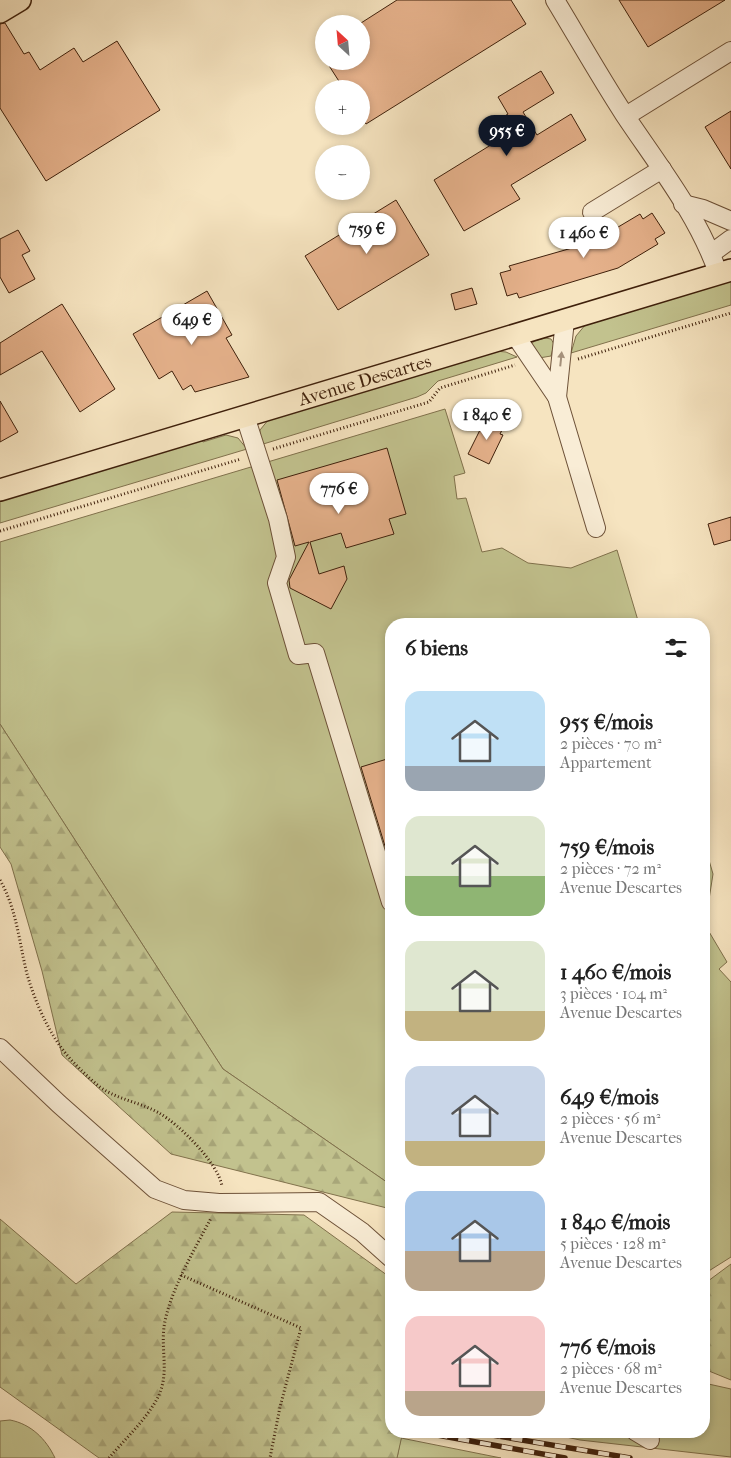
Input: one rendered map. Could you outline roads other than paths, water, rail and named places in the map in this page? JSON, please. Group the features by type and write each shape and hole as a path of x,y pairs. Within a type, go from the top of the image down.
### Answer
{"main road":[{"path":"0,12 20,0"},
{"name":"Avenue Descartes","path":"0,490 565,320 720,266"}],"lane":[{"path":"556,0 626,116 684,204 720,266"},
{"path":"626,116 731,51"},
{"path":"592,212 662,169"},
{"path":"684,204 731,221"},
{"path":"720,266 731,239"},
{"path":"557,397 565,320"},
{"path":"515,335 557,397 596,528"},
{"path":"245,416 278,519 286,557 277,583 298,655 315,653 385,882"},
{"path":"0,1048 52,1098 155,1189 184,1200 219,1203 320,1202 362,1232 385,1253"}],"railway":[{"path":"454,1438 565,1458"},
{"path":"510,1438 630,1458"}]}
